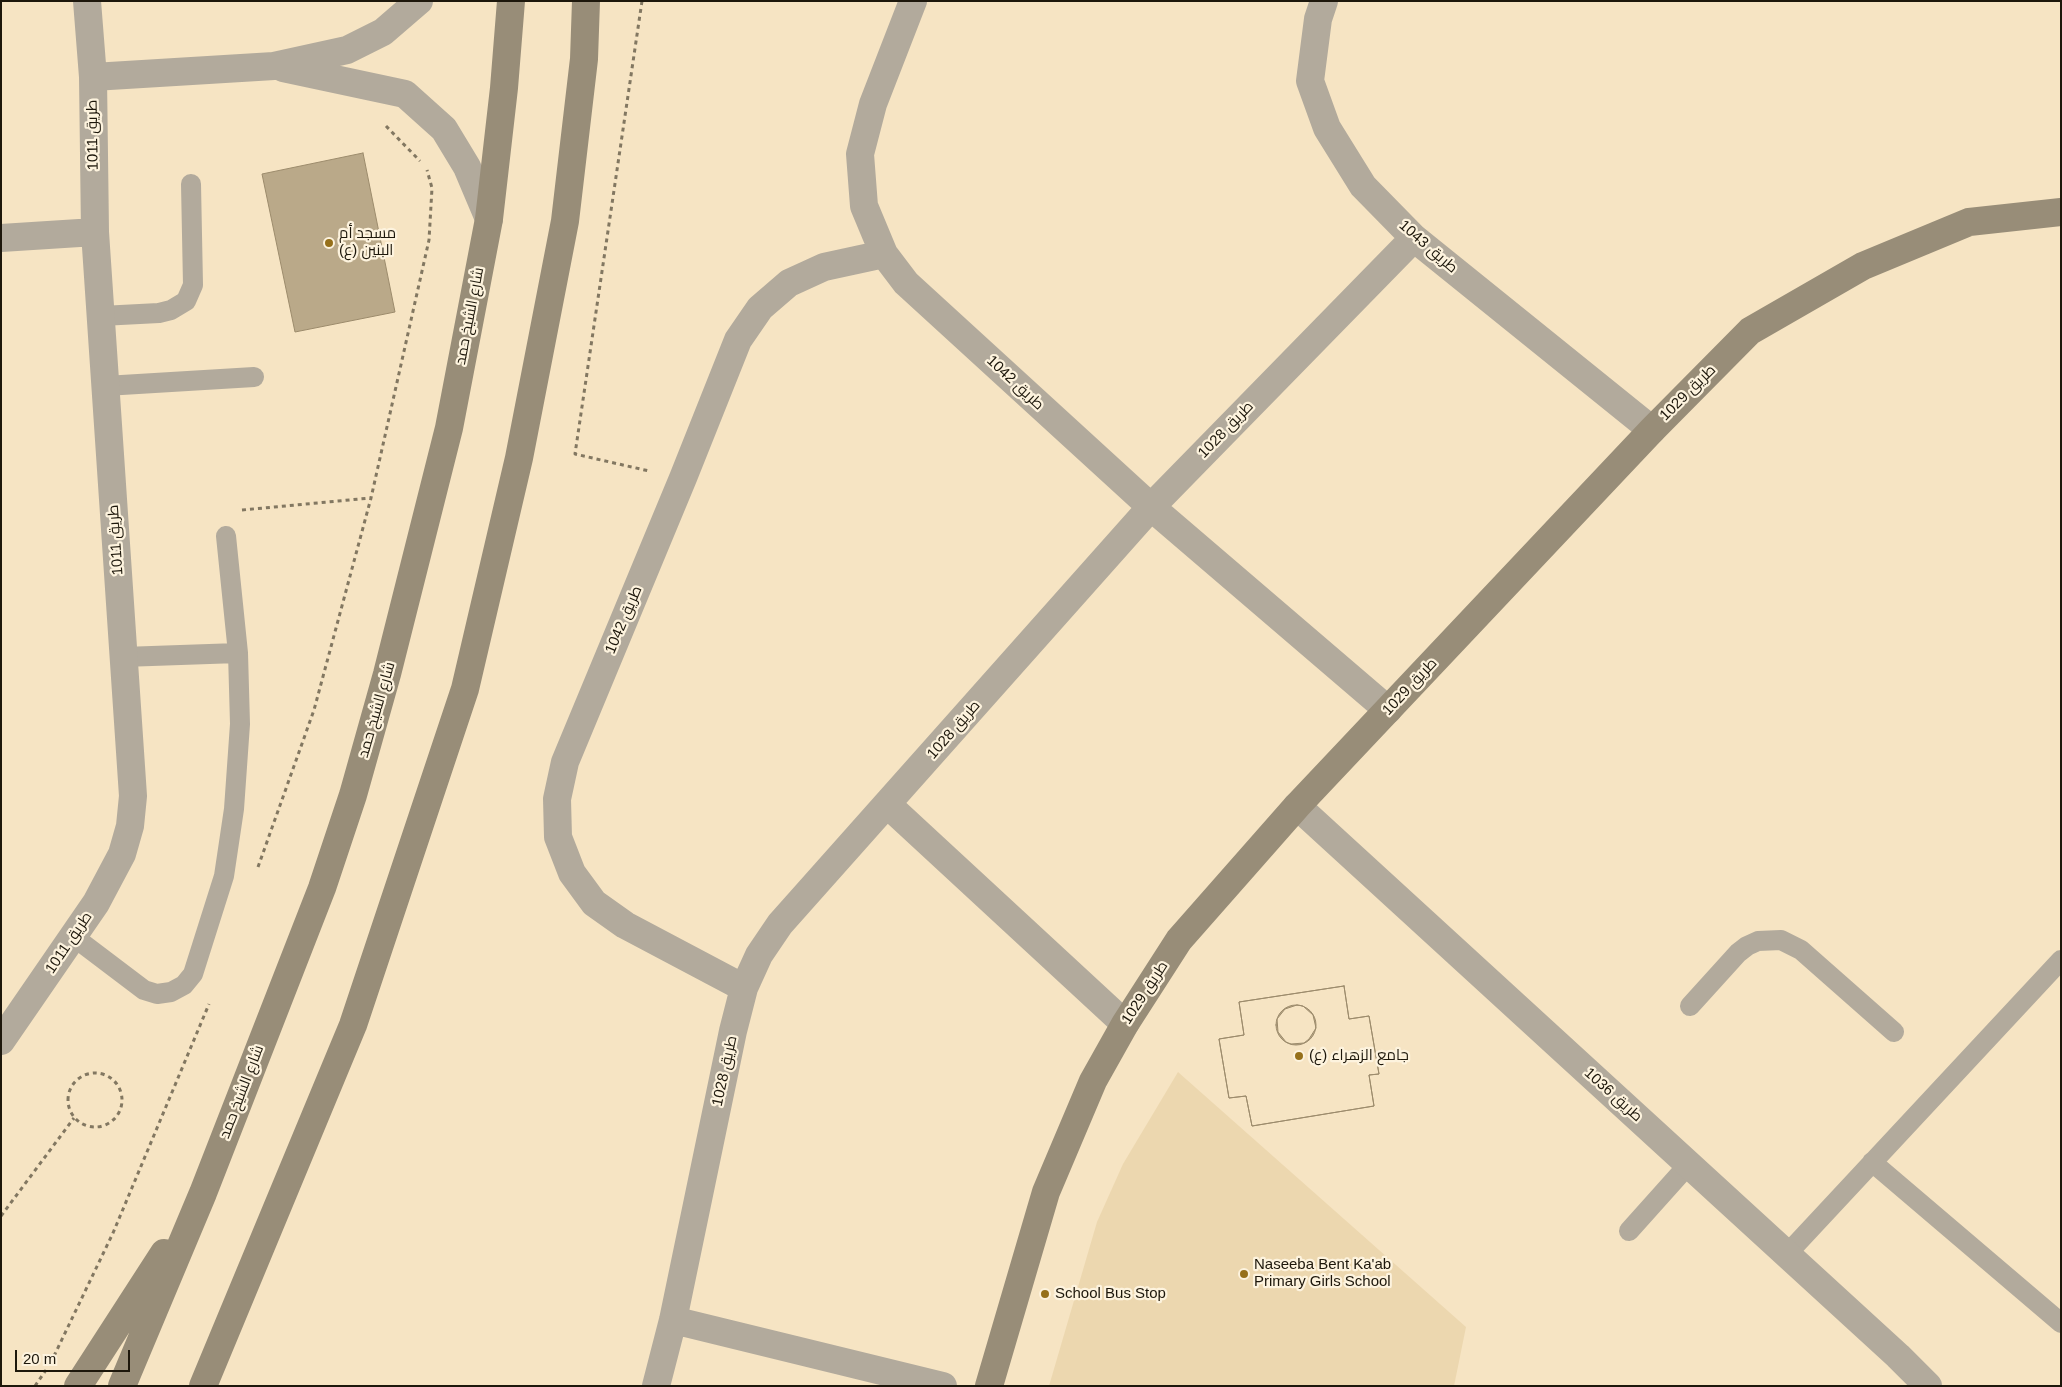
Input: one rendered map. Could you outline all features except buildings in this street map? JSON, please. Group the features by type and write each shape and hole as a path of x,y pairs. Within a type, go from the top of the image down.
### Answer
{"main road":[{"name":"شارع الشيخ حمد","path":"122,1386 203,1193 322,888 353,795 387,674 449,428 489,219 504,88 511,1"},
{"path":"203,1386 353,1025 465,689 519,458 566,222 584,59 586,1"},
{"name":"طريق 1029","path":"989,1386 1046,1192 1092,1081 1125,1024 1179,940 1297,806 1652,430 1750,331 1863,266 1969,222 2061,212"},
{"path":"78,1386 203,1193"}],"street":[{"name":"طريق 1011","path":"1,1041 96,903 122,854 130,826 133,796 95,232 92,77 87,1"},
{"path":"92,77 274,66 347,50 383,32 419,1"},
{"name":"طريق 1042","path":"913,1 873,104 860,154 864,206 884,254 906,283 1151,507 1388,710"},
{"name":"طريق 1043","path":"1324,1 1318,19 1310,82 1326,128 1362,186 1414,238 1652,430"},
{"path":"274,66 405,94 444,129 466,167 489,219"},
{"path":"1,238 95,232"},
{"name":"طريق 1028","path":"656,1386 673,1320 733,1031 744,988 759,955 780,924 1151,507 1414,238"},
{"name":"طريق 1042","path":"744,988 625,925 594,903 572,872 558,837 556,799 565,762 738,340 760,308 789,283 824,267 884,254"},
{"path":"888,804 1125,1024"},
{"name":"طريق 1036","path":"1297,806 1898,1356 1928,1386"},
{"path":"673,1320 943,1386"}],"lane":[{"path":"101,316 159,314 186,302 193,285 191,184"},
{"path":"105,386 254,377"},
{"path":"74,937 144,990 157,994 172,992 184,985 193,974 224,876 234,809 240,724 238,653 226,536"},
{"path":"124,657 238,653"},
{"path":"1690,1006 1738,953 1747,946 1758,941 1781,940 1802,950 1894,1032"},
{"path":"1787,1254 2061,960"},
{"path":"1872,1162 2058,1315"},
{"path":"1629,1231 1689,1164"}],"path":[{"path":"642,1 575,454 683,478"},
{"path":"257,869 314,710 370,498 429,240 432,188 427,170 417,156 384,124 405,94"},
{"path":"226,536 223,512 370,498"},
{"path":"35,1386 51,1363 113,1233 210,1000"},
{"path":"102,1073 116,1082 123,1098 118,1115 106,1126 88,1127 74,1118 68,1102 72,1085 85,1074 102,1073"},
{"path":"1,1216 74,1118"}],"shaded area":[{"name":"Naseeba Bent Ka'ab Primary Girls School","path":"1178,1072 1466,1327 1454,1386 1049,1386 1097,1222 1123,1164"}],"place":[{"name":"مسجد أم البنين (ع)","path":"329,243"},
{"name":"جامع الزهراء (ع)","path":"1299,1056"},
{"name":"Naseeba Bent Ka'ab Primary Girls School","path":"1244,1274"},
{"name":"School Bus Stop","path":"1045,1294"}]}
